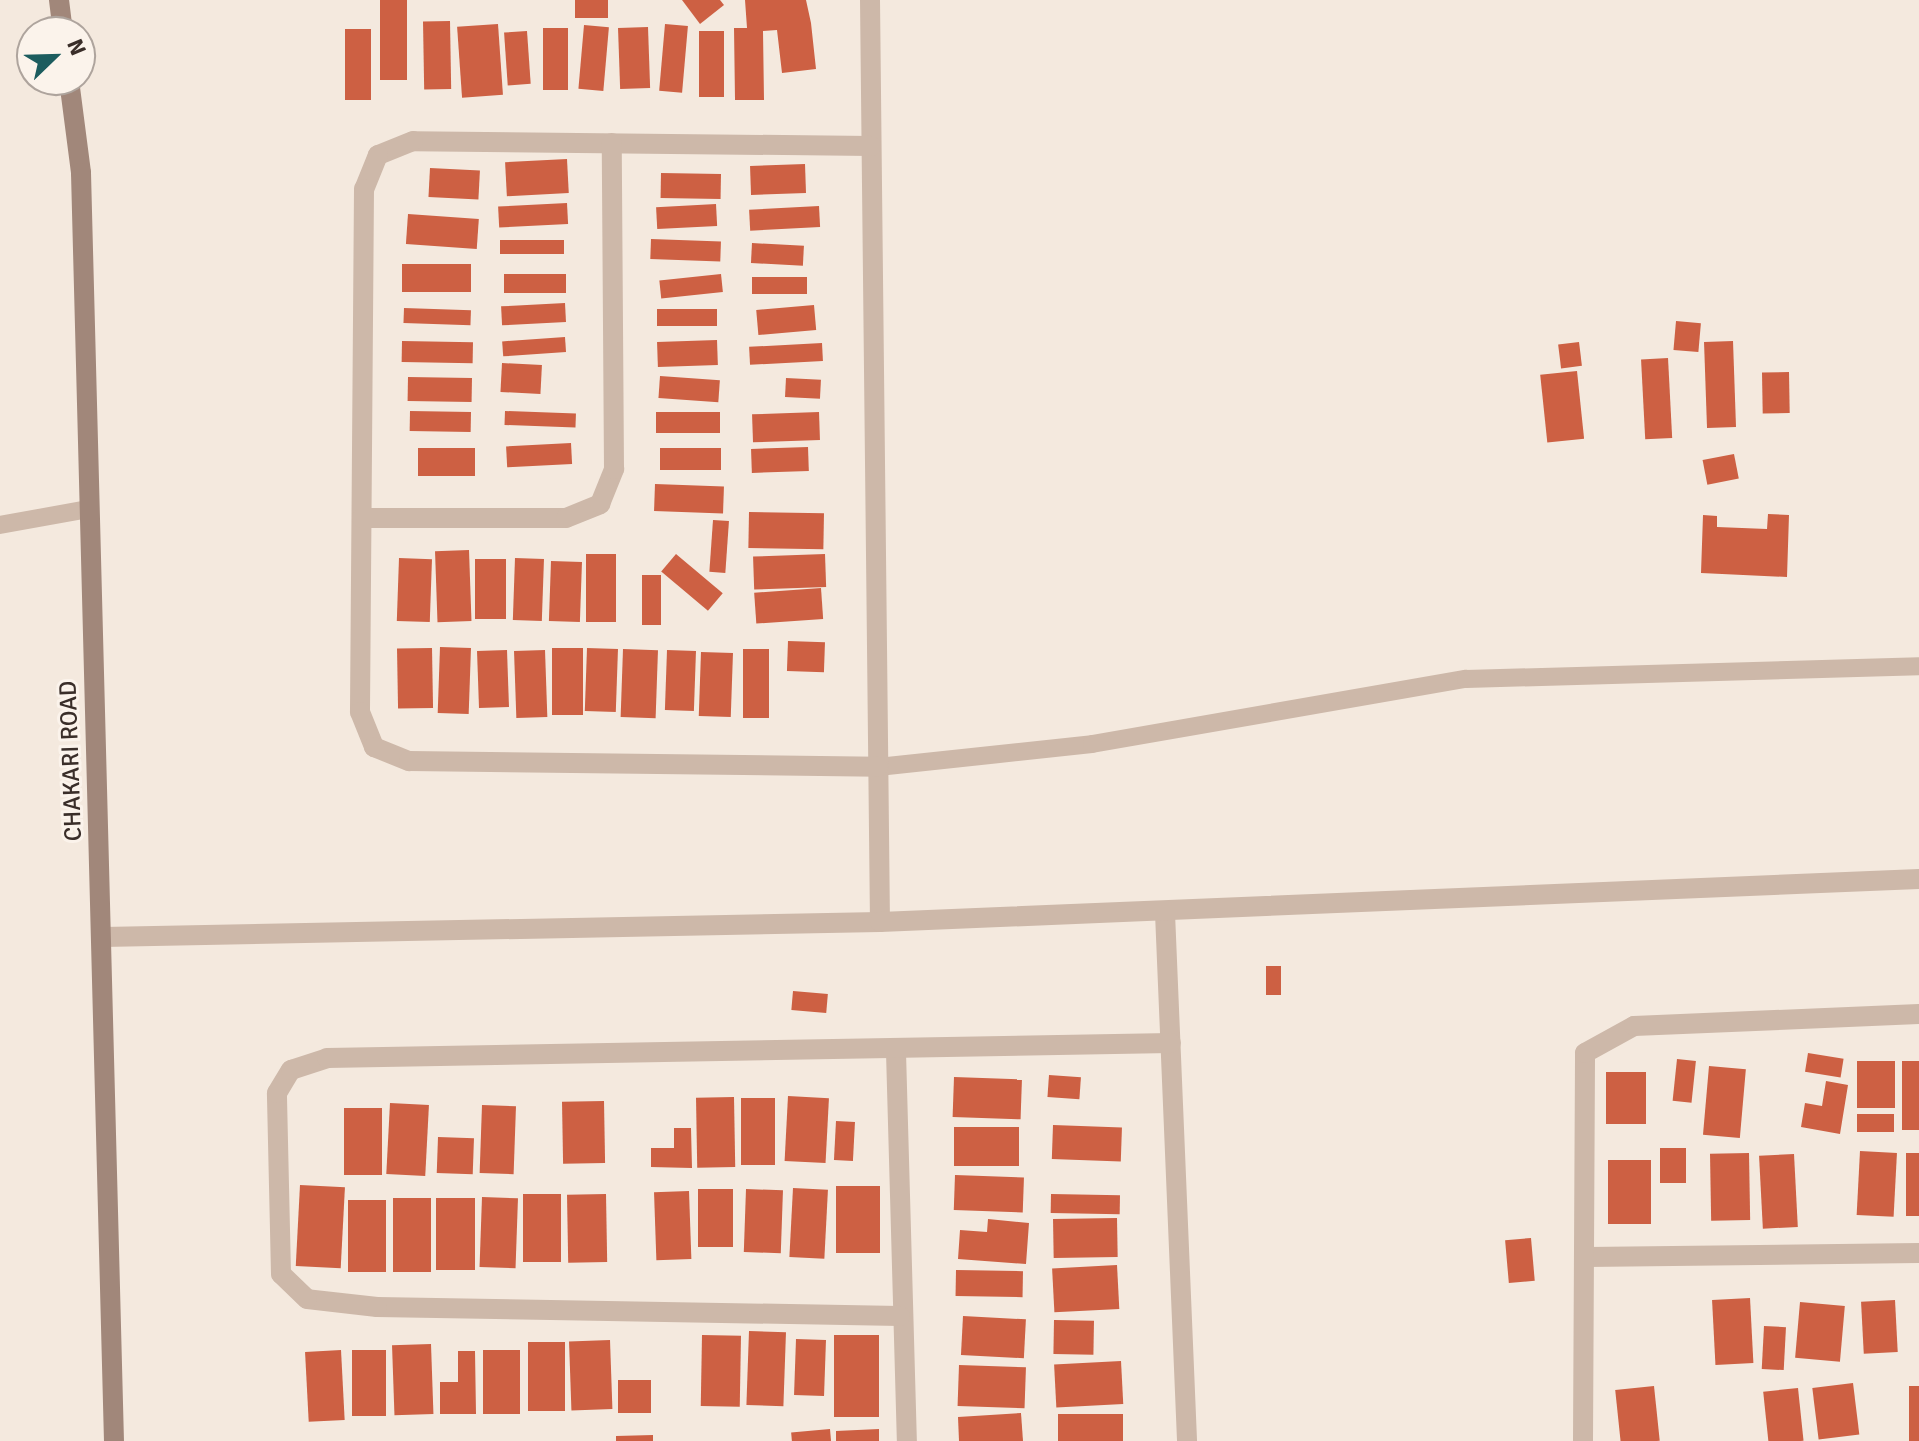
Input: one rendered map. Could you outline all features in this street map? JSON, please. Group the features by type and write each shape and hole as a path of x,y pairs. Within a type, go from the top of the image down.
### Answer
{"main road":[{"name":"CHAKARI ROAD","path":"71,96 81,173 114,1441"}],"street":[{"path":"870,0 880,922"},
{"path":"871,146 413,141 378,155 364,189 360,712 374,747 390,758 878,767"},
{"path":"362,518 566,518 600,504 614,469 612,143"},
{"path":"103,937 880,922 1165,913 1919,879"},
{"path":"1165,913 1187,1441"},
{"path":"1583,1441 1587,1257 1585,1053 1634,1026 1919,1014"},
{"path":"900,1316 377,1307 307,1299 281,1274 276,1170 277,1093 291,1070 327,1058 896,1052 1171,1043"},
{"path":"896,1052 900,1316 907,1441"},
{"path":"1587,1257 1919,1253"}],"lane":[{"path":"0,525 88,509"},
{"path":"878,767 1092,744 1466,679 1919,666"}],"building":[{"path":"380,0 407,0 407,80 380,80"},
{"path":"575,0 608,0 608,18 575,18"},
{"path":"682,0 720,0 724,5 700,24"},
{"path":"745,0 806,0 811,23 816,69 782,73 777,30 763,31 764,100 735,100 734,28 747,28"},
{"path":"423,21 450,21 451,89 424,89"},
{"path":"498,24 503,95 462,98 457,27"},
{"path":"665,24 688,26 682,93 659,91"},
{"path":"584,25 609,27 603,91 578,89"},
{"path":"648,27 650,88 620,89 618,28"},
{"path":"543,28 568,28 568,90 543,90"},
{"path":"345,29 371,29 371,100 345,100"},
{"path":"527,31 531,84 508,85 504,33"},
{"path":"699,31 724,31 724,97 699,97"},
{"path":"567,159 569,193 507,196 505,162"},
{"path":"805,164 806,193 751,195 750,166"},
{"path":"430,168 480,171 478,200 428,197"},
{"path":"661,173 721,174 721,199 661,198"},
{"path":"567,203 568,224 499,228 498,207"},
{"path":"716,204 717,226 657,229 656,207"},
{"path":"819,206 820,227 750,231 749,210"},
{"path":"408,214 479,219 477,249 406,244"},
{"path":"651,239 721,241 720,261 650,259"},
{"path":"500,240 564,240 564,254 500,254"},
{"path":"752,243 804,246 803,266 751,263"},
{"path":"402,264 471,264 471,292 402,292"},
{"path":"504,274 566,274 566,293 504,293"},
{"path":"721,274 723,292 661,298 659,280"},
{"path":"752,277 807,277 807,294 752,294"},
{"path":"565,303 566,322 502,325 501,306"},
{"path":"814,305 816,330 758,335 756,310"},
{"path":"404,308 471,310 470,325 403,323"},
{"path":"657,309 717,309 717,326 657,326"},
{"path":"1676,321 1701,323 1698,352 1673,350"},
{"path":"565,337 566,352 503,356 502,341"},
{"path":"717,340 718,365 658,367 657,342"},
{"path":"402,341 473,342 473,363 402,362"},
{"path":"1733,341 1736,427 1707,428 1704,342"},
{"path":"1579,342 1582,366 1561,368 1558,345"},
{"path":"822,343 823,361 750,365 749,347"},
{"path":"1668,358 1672,438 1645,439 1641,359"},
{"path":"502,363 542,365 540,394 500,392"},
{"path":"1577,371 1584,439 1547,442 1540,375"},
{"path":"1762,372 1789,372 1790,413 1763,413"},
{"path":"660,376 720,380 718,402 658,398"},
{"path":"408,377 472,378 472,402 408,401"},
{"path":"786,378 821,380 820,399 785,397"},
{"path":"410,411 471,412 471,432 410,431"},
{"path":"505,411 576,413 575,427 505,425"},
{"path":"656,412 720,412 720,433 656,433"},
{"path":"819,412 820,440 753,442 752,414"},
{"path":"571,443 572,464 507,467 506,446"},
{"path":"808,447 809,471 752,473 751,449"},
{"path":"418,448 475,448 475,476 418,476"},
{"path":"660,448 721,448 721,470 660,470"},
{"path":"1734,454 1739,479 1707,485 1703,460"},
{"path":"655,484 724,486 723,513 654,511"},
{"path":"749,512 824,513 823,549 748,548"},
{"path":"1768,514 1789,515 1787,577 1701,573 1703,515 1717,516 1717,527 1767,529"},
{"path":"713,520 729,521 725,573 709,572"},
{"path":"469,550 471,621 437,622 435,551"},
{"path":"586,554 616,554 616,622 586,622"},
{"path":"676,554 723,593 708,611 661,572"},
{"path":"825,554 826,587 754,589 753,557"},
{"path":"399,558 432,559 430,622 397,621"},
{"path":"515,558 544,559 542,621 513,620"},
{"path":"475,559 506,559 506,619 475,619"},
{"path":"551,561 582,562 580,622 549,621"},
{"path":"642,575 661,575 661,625 642,625"},
{"path":"821,588 823,619 756,624 754,593"},
{"path":"788,641 825,642 824,672 787,671"},
{"path":"440,647 471,648 469,714 438,713"},
{"path":"432,648 433,708 398,709 397,649"},
{"path":"552,648 583,648 583,715 552,715"},
{"path":"587,648 618,649 616,712 585,711"},
{"path":"623,649 658,650 656,718 621,717"},
{"path":"743,649 769,649 769,718 743,718"},
{"path":"507,650 509,707 479,708 477,651"},
{"path":"545,650 547,717 516,718 514,651"},
{"path":"667,650 696,651 694,711 665,710"},
{"path":"701,652 733,653 731,717 699,716"},
{"path":"1266,966 1281,966 1281,995 1266,995"},
{"path":"793,991 828,994 826,1013 791,1010"},
{"path":"1808,1053 1844,1059 1841,1077 1805,1072"},
{"path":"1677,1059 1696,1061 1692,1103 1673,1101"},
{"path":"1857,1061 1895,1061 1895,1108 1857,1108"},
{"path":"1902,1061 1919,1061 1919,1130 1902,1130"},
{"path":"1709,1066 1746,1069 1740,1138 1703,1135"},
{"path":"1606,1072 1646,1072 1646,1124 1606,1124"},
{"path":"1049,1075 1081,1077 1079,1099 1047,1097"},
{"path":"954,1077 1022,1079 1021,1119 953,1117"},
{"path":"1826,1081 1848,1085 1840,1134 1801,1127 1805,1103 1822,1106"},
{"path":"788,1096 829,1098 826,1163 785,1161"},
{"path":"734,1097 735,1167 697,1168 696,1098"},
{"path":"741,1098 775,1098 775,1165 741,1165"},
{"path":"604,1101 605,1163 563,1164 562,1102"},
{"path":"390,1103 429,1105 425,1176 386,1174"},
{"path":"482,1105 516,1106 514,1174 480,1173"},
{"path":"344,1108 382,1108 382,1175 344,1175"},
{"path":"1857,1114 1894,1114 1894,1132 1857,1132"},
{"path":"836,1121 855,1122 853,1161 834,1160"},
{"path":"1053,1125 1122,1127 1121,1161 1052,1159"},
{"path":"954,1127 1019,1127 1019,1166 954,1166"},
{"path":"674,1128 691,1128 692,1168 651,1167 651,1148 674,1148"},
{"path":"438,1137 474,1138 473,1174 437,1173"},
{"path":"1660,1148 1686,1148 1686,1183 1660,1183"},
{"path":"1860,1151 1897,1153 1894,1217 1857,1215"},
{"path":"1749,1153 1750,1220 1711,1221 1710,1154"},
{"path":"1906,1153 1919,1153 1919,1216 1906,1216"},
{"path":"1794,1154 1798,1227 1763,1229 1759,1156"},
{"path":"1608,1160 1651,1160 1651,1224 1608,1224"},
{"path":"955,1175 1024,1177 1023,1212 954,1210"},
{"path":"300,1185 345,1187 341,1268 296,1266"},
{"path":"836,1186 880,1186 880,1253 836,1253"},
{"path":"793,1188 828,1190 824,1259 789,1257"},
{"path":"698,1189 733,1189 733,1247 698,1247"},
{"path":"746,1189 783,1190 781,1253 744,1252"},
{"path":"689,1191 691,1259 656,1260 654,1192"},
{"path":"523,1194 561,1194 561,1262 523,1262"},
{"path":"606,1194 607,1262 568,1263 567,1195"},
{"path":"1051,1194 1120,1195 1120,1214 1051,1213"},
{"path":"482,1197 518,1198 516,1268 480,1267"},
{"path":"393,1198 431,1198 431,1272 393,1272"},
{"path":"436,1198 475,1198 475,1270 436,1270"},
{"path":"348,1200 386,1200 386,1272 348,1272"},
{"path":"1117,1218 1118,1257 1054,1258 1053,1219"},
{"path":"988,1219 1029,1223 1026,1264 958,1259 960,1230 987,1232"},
{"path":"1531,1238 1535,1281 1509,1283 1505,1240"},
{"path":"1117,1265 1119,1309 1054,1312 1052,1268"},
{"path":"956,1270 1023,1271 1023,1297 956,1296"},
{"path":"1750,1298 1753,1363 1715,1365 1712,1300"},
{"path":"1895,1300 1898,1352 1864,1354 1861,1302"},
{"path":"1800,1302 1845,1306 1840,1362 1795,1358"},
{"path":"963,1316 1026,1319 1024,1358 961,1355"},
{"path":"1054,1320 1094,1321 1093,1355 1053,1354"},
{"path":"1764,1326 1786,1327 1784,1370 1762,1369"},
{"path":"749,1331 786,1332 783,1406 746,1405"},
{"path":"702,1335 741,1336 740,1407 701,1406"},
{"path":"834,1335 879,1335 879,1417 834,1417"},
{"path":"796,1339 826,1340 824,1396 794,1395"},
{"path":"610,1340 612,1409 571,1410 569,1341"},
{"path":"528,1342 565,1342 565,1411 528,1411"},
{"path":"431,1344 433,1414 394,1415 392,1345"},
{"path":"341,1350 345,1420 309,1422 305,1352"},
{"path":"352,1350 386,1350 386,1416 352,1416"},
{"path":"483,1350 520,1350 520,1414 483,1414"},
{"path":"458,1351 475,1351 476,1414 440,1414 440,1382 458,1382"},
{"path":"1121,1361 1123,1404 1056,1407 1054,1365"},
{"path":"959,1365 1026,1367 1025,1408 958,1406"},
{"path":"618,1380 651,1380 651,1413 618,1413"},
{"path":"1853,1383 1859,1435 1819,1440 1812,1388"},
{"path":"1654,1386 1660,1441 1621,1441 1615,1390"},
{"path":"1909,1386 1919,1386 1919,1441 1909,1441"},
{"path":"1798,1388 1804,1441 1768,1441 1763,1392"},
{"path":"1021,1413 1023,1441 959,1441 958,1417"},
{"path":"1058,1414 1123,1414 1123,1441 1058,1441"},
{"path":"830,1429 831,1441 792,1441 791,1432"},
{"path":"879,1429 879,1441 836,1441 836,1431"},
{"path":"653,1435 653,1441 616,1441 616,1436"}]}
